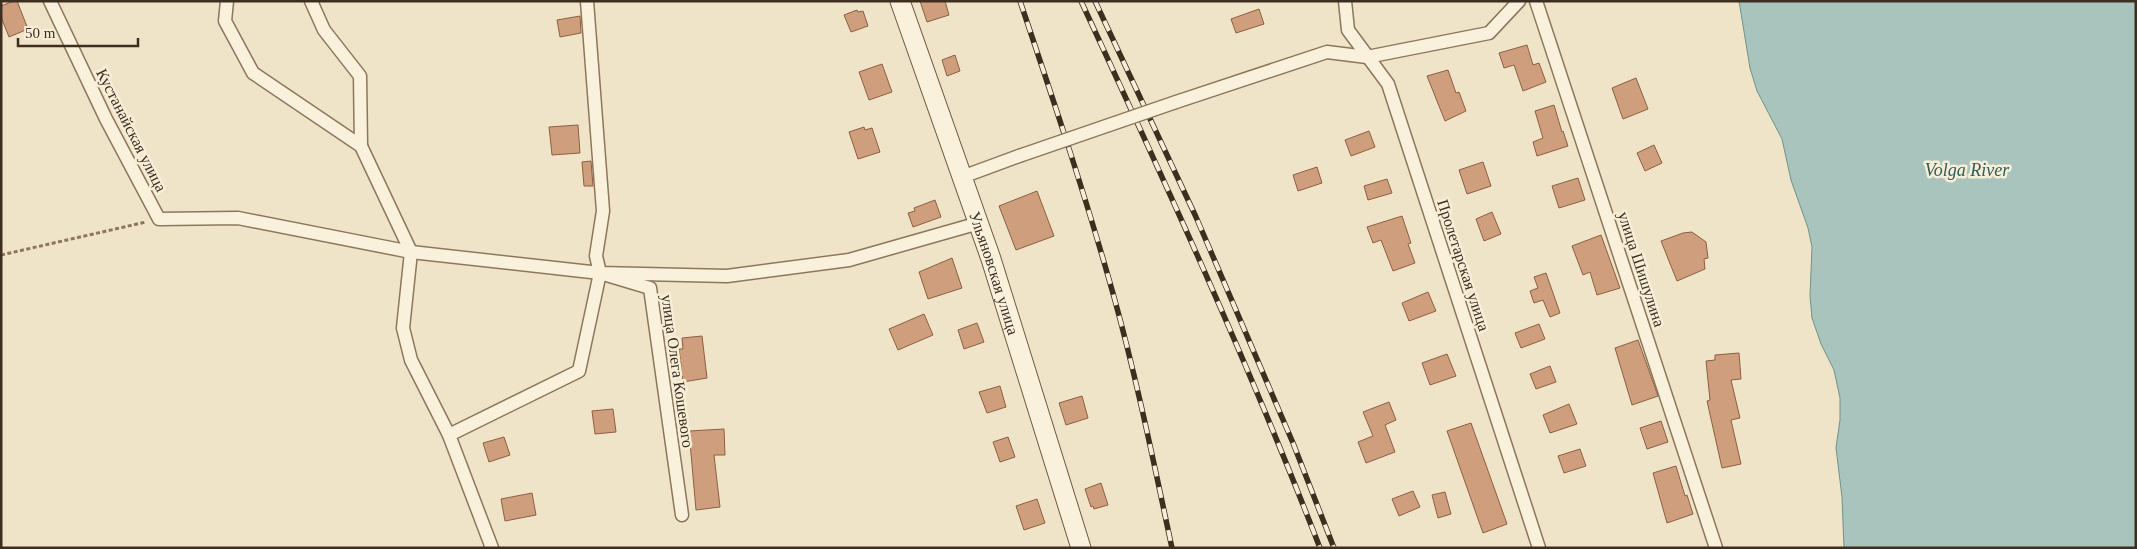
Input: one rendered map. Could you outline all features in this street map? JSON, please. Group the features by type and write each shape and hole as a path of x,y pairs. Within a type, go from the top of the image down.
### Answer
{"main road":[{"name":"Ульяновская улица","path":"900,1 978,223 1081,548"}],"street":[{"name":"Кустанайская улица","path":"50,1 106,118 159,219"},
{"path":"227,1 225,21 253,73 360,146"},
{"path":"311,1 324,30 360,76 360,146 411,252 403,328 411,360 449,435 492,548"},
{"path":"449,435 579,371 600,273 596,256 603,211 587,1"},
{"name":"Пролетарская улица","path":"1345,1 1348,30 1388,84 1539,548"},
{"path":"962,177 1176,102 1327,52 1367,57 1489,33 1519,1"},
{"name":"улица Шишулина","path":"1536,1 1716,548"},
{"path":"159,219 238,218 411,252 600,273 736,275 849,260 978,223"},
{"name":"улица Олега Кошевого","path":"600,273 650,288 682,515"}],"path":[{"path":"1,255 159,219"}],"water":[{"name":"Volga River","path":"1739,1 2136,1 2136,548 1844,548 1842,497 1836,448 1840,420 1840,398 1834,370 1821,344 1812,318 1810,296 1812,247 1808,228 1791,180 1782,139 1757,91 1750,68"}],"building":[{"path":"17,1 28,29 9,37 1,17 1,6"},
{"path":"920,1 945,1 949,15 927,22"},
{"path":"1259,9 1264,24 1236,33 1231,19"},
{"path":"857,10 858,12 863,11 868,26 851,32 844,15"},
{"path":"580,16 581,33 560,37 557,20"},
{"path":"1527,45 1533,65 1539,63 1546,82 1523,91 1514,65 1504,68 1499,53"},
{"path":"955,55 960,71 947,76 942,60"},
{"path":"882,64 892,92 869,100 859,72"},
{"path":"1448,70 1456,93 1459,92 1466,111 1445,121 1427,76"},
{"path":"1636,78 1648,109 1623,119 1612,88"},
{"path":"1554,105 1568,146 1537,156 1533,142 1543,138 1535,111"},
{"path":"578,125 580,153 552,155 549,127"},
{"path":"864,127 865,130 872,128 880,152 858,159 849,132"},
{"path":"1369,131 1375,147 1351,156 1345,140"},
{"path":"1654,145 1662,163 1645,171 1637,153"},
{"path":"591,161 593,186 584,186 582,162"},
{"path":"1483,162 1491,186 1467,194 1459,170"},
{"path":"1317,167 1322,183 1298,191 1293,175"},
{"path":"1578,178 1585,200 1559,208 1552,186"},
{"path":"1387,179 1392,193 1368,200 1364,186"},
{"path":"1037,191 1054,236 1016,250 999,206"},
{"path":"935,200 941,217 913,227 908,213 915,211 914,208"},
{"path":"1492,212 1501,234 1484,241 1476,219"},
{"path":"1402,216 1411,243 1408,244 1415,263 1393,271 1381,240 1373,243 1367,227"},
{"path":"1692,232 1706,242 1708,258 1704,259 1705,269 1677,281 1661,241 1683,233"},
{"path":"1601,235 1620,288 1597,295 1590,272 1583,275 1572,246"},
{"path":"952,258 962,288 928,299 919,272"},
{"path":"1546,273 1560,313 1550,317 1543,300 1534,303 1530,291 1538,288 1534,277"},
{"path":"1428,292 1436,311 1409,321 1402,303"},
{"path":"924,314 933,335 898,350 889,329"},
{"path":"977,323 984,342 964,349 958,330"},
{"path":"1539,324 1545,339 1521,348 1515,333"},
{"path":"702,336 707,378 683,382 679,349 683,349 682,338"},
{"path":"1638,340 1658,396 1632,405 1615,348"},
{"path":"1739,353 1741,379 1731,380 1740,418 1731,420 1741,464 1722,468 1707,401 1710,400 1706,361 1715,360 1715,355"},
{"path":"1447,354 1456,376 1430,385 1422,363"},
{"path":"1550,366 1556,382 1536,389 1530,374"},
{"path":"1000,386 1006,407 987,413 979,392"},
{"path":"1082,396 1088,418 1066,425 1059,403"},
{"path":"1389,402 1396,420 1385,425 1395,452 1366,463 1358,442 1373,436 1363,412"},
{"path":"1569,404 1577,424 1550,433 1543,415"},
{"path":"613,409 616,432 595,434 592,411"},
{"path":"1661,421 1668,442 1647,449 1640,428"},
{"path":"1471,423 1507,524 1483,533 1447,431"},
{"path":"724,429 725,455 714,455 720,507 696,510 689,431"},
{"path":"504,437 510,455 489,462 483,443"},
{"path":"1008,437 1015,457 1000,462 993,442"},
{"path":"1580,449 1586,466 1564,473 1558,456"},
{"path":"1676,466 1685,496 1687,495 1693,514 1667,523 1653,473"},
{"path":"1101,483 1108,505 1094,509 1093,506 1091,507 1085,489"},
{"path":"1413,491 1420,507 1399,516 1392,499"},
{"path":"1445,492 1451,514 1438,518 1432,495"},
{"path":"532,493 536,515 505,521 501,499"},
{"path":"1037,499 1045,523 1024,530 1016,506"}],"railway":[{"path":"1020,1 1081,185 1114,297 1138,391 1172,548"},
{"path":"1081,1 1235,341 1320,548"},
{"path":"1095,1 1196,217 1293,443 1334,548"}]}
